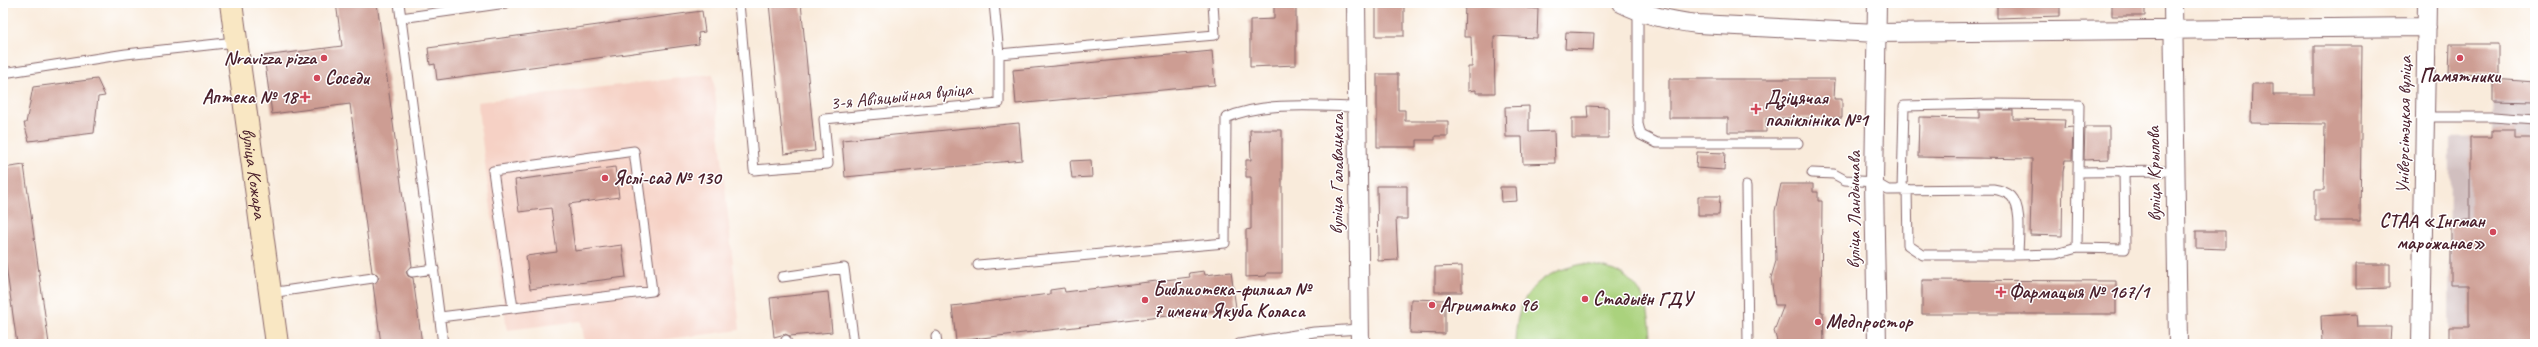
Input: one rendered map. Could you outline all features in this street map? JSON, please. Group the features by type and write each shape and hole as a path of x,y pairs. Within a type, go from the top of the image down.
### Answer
{"main road":[{"name":"вуліца Кожара","path":"231,3 235,42 277,344"}],"street":[{"name":"вуліца Галавацкага","path":"1356,3 1360,336"},
{"path":"1622,3 1638,12 1670,21 1698,24 1877,33 2427,27"},
{"name":"вуліца Ландышава","path":"1876,344 1874,182 1877,3"},
{"name":"вуліца Крылова","path":"2173,3 2178,344"},
{"name":"Універсітэцкая вуліца","path":"2421,344 2427,3"}],"lane":[{"path":"398,3 443,344"},
{"path":"401,18 506,3"},
{"name":"3-я Авіяцыйная вуліца","path":"739,3 754,170 828,164 824,119 999,102 999,54 994,3"},
{"path":"999,54 1215,35 1213,3"},
{"path":"1638,12 1638,124 1642,135 1657,143 1798,143"},
{"path":"3,73 126,54 235,42"},
{"path":"2076,248 2078,106 1993,104 1904,106 1904,189 1908,245 1923,255 2018,256 2056,254 2076,248 2126,249 2124,171"},
{"path":"978,265 1225,243 1226,118 1244,109 1310,106 1358,107"},
{"path":"2426,117 2493,117 2535,120"},
{"path":"440,317 652,292 634,151 493,171 512,308"},
{"path":"2078,172 2175,171"},
{"path":"1812,173 1834,174 1845,180 1874,182 1888,190 1994,189 2004,192 2012,197 2017,208 2018,256"},
{"path":"1746,186 1748,344"},
{"path":"782,277 844,268 854,344"},
{"path":"412,272 434,269"},
{"path":"270,293 373,278"},
{"path":"1240,344 1314,332 1360,336"}],"shaded area":[{"name":"Яслі-сад № 130","path":"713,74 740,330 627,344 585,344 581,321 507,330 477,102"},
{"name":"СТАА «Інгман марожанае»","path":"2493,79 2535,82 2535,344 2449,344 2450,138 2492,137"}],"green space":[{"name":"Стадыён ГДУ","path":"1583,264 1601,267 1616,272 1627,278 1636,287 1643,298 1648,311 1651,344 1515,344 1519,312 1532,289 1541,280 1553,273"}],"building":[{"path":"336,3 377,3 412,266 406,272 408,276 413,278 422,344 381,344 373,284 379,278 377,274 372,272 350,104 272,114 264,56 342,46"},
{"path":"769,3 801,3 815,151 784,154"},
{"path":"1274,3 1296,3 1296,65 1250,67 1250,20 1274,19"},
{"path":"1376,3 1404,3 1404,36 1376,36"},
{"path":"1465,3 1527,5 1527,8 1538,9 1537,38 1494,36 1495,93 1476,93 1476,90 1468,91 1468,67 1472,67 1471,37 1464,37"},
{"path":"1997,3 2060,3 2060,16 1997,18"},
{"path":"2112,3 2145,3 2145,16 2112,16"},
{"path":"702,11 705,32 698,33 699,44 437,80 435,64 430,65 428,48"},
{"path":"1566,32 1594,33 1593,50 1565,49"},
{"path":"2450,44 2499,44 2499,74 2449,73"},
{"path":"2314,46 2362,46 2360,221 2315,221 2315,190 2324,190 2325,124 2251,123 2252,84 2273,84 2273,95 2314,95"},
{"path":"1212,51 1215,85 1016,104 1013,70"},
{"path":"1377,74 1398,74 1398,110 1405,110 1405,121 1448,121 1448,136 1435,136 1435,140 1417,140 1417,147 1377,147"},
{"path":"97,79 105,96 98,97 94,133 29,141 24,123 26,123 33,87"},
{"name":"Дзіцячая паліклініка №1","path":"1669,79 1835,79 1834,99 1842,99 1842,118 1766,118 1766,132 1728,132 1728,118 1669,118"},
{"path":"2493,79 2535,82 2535,102 2493,101"},
{"path":"1529,106 1529,132 1554,131 1555,163 1523,164 1522,137 1506,137 1505,107"},
{"path":"1587,106 1608,107 1608,138 1572,138 1572,118 1588,118"},
{"path":"1979,110 2013,110 2013,119 2065,120 2064,128 2073,127 2072,160 2065,160 2063,172 2062,236 2030,235 2032,159 1918,157 1919,117 1979,118"},
{"path":"1019,123 1022,160 845,177 842,140"},
{"path":"2085,127 2109,127 2109,159 2084,160"},
{"path":"1250,130 1282,130 1282,273 1267,273 1266,276 1246,277 1246,230 1251,229 1251,177 1246,177 1246,160 1251,160"},
{"name":"СТАА «Інгман марожанае»","path":"2492,130 2515,130 2515,138 2535,138 2535,344 2449,344 2449,327 2469,327 2469,285 2451,285 2451,220 2470,220 2470,137 2492,137"},
{"path":"1697,152 1725,153 1724,170 1696,168"},
{"path":"1091,160 1092,177 1072,178 1070,161"},
{"path":"24,165 49,344 17,344 3,244 3,168"},
{"path":"615,167 619,197 569,204 575,251 622,245 626,277 530,289 526,256 557,252 551,208 519,212 515,180"},
{"path":"1781,184 1813,184 1813,192 1818,192 1818,201 1822,201 1821,312 1823,312 1824,344 1778,344 1774,331 1784,305 1775,305 1771,278 1776,261 1775,211"},
{"path":"1377,186 1407,186 1407,219 1396,219 1398,260 1378,261"},
{"path":"1500,187 1516,187 1517,201 1501,202"},
{"path":"1698,196 1720,196 1719,215 1698,215"},
{"path":"2196,231 2225,231 2225,249 2196,248"},
{"path":"2356,264 2390,264 2390,288 2356,289"},
{"path":"1462,266 1462,292 1435,292 1435,267"},
{"path":"1204,271 1205,275 1231,272 1236,308 956,341 952,306 1050,294 1050,290 1064,288 1065,292 1190,277 1189,273"},
{"path":"1922,280 2116,281 2116,314 1922,314"},
{"path":"828,292 832,332 790,336 785,334 774,337 770,298"},
{"path":"1411,299 1445,300 1445,334 1410,333"},
{"path":"2357,314 2358,327 2391,327 2390,342 2322,344 2321,316"}],"place":[{"name":"Nravizza pizza","path":"324,58"},
{"name":"Памятники","path":"2460,58"},
{"name":"Соседи","path":"317,78"},
{"name":"Аптека № 18","path":"305,97"},
{"name":"Дзіцячая паліклініка №1","path":"1756,109"},
{"name":"Яслі-сад № 130","path":"605,178"},
{"name":"СТАА «Інгман марожанае»","path":"2493,232"},
{"name":"Фармацыя № 167/1","path":"2001,292"},
{"name":"Стадыён ГДУ","path":"1585,299"},
{"name":"Библиотека-филиал № 7 имени Якуба Коласа","path":"1145,300"},
{"name":"Агриматко 96","path":"1432,305"},
{"name":"Медпростор","path":"1818,322"}]}
